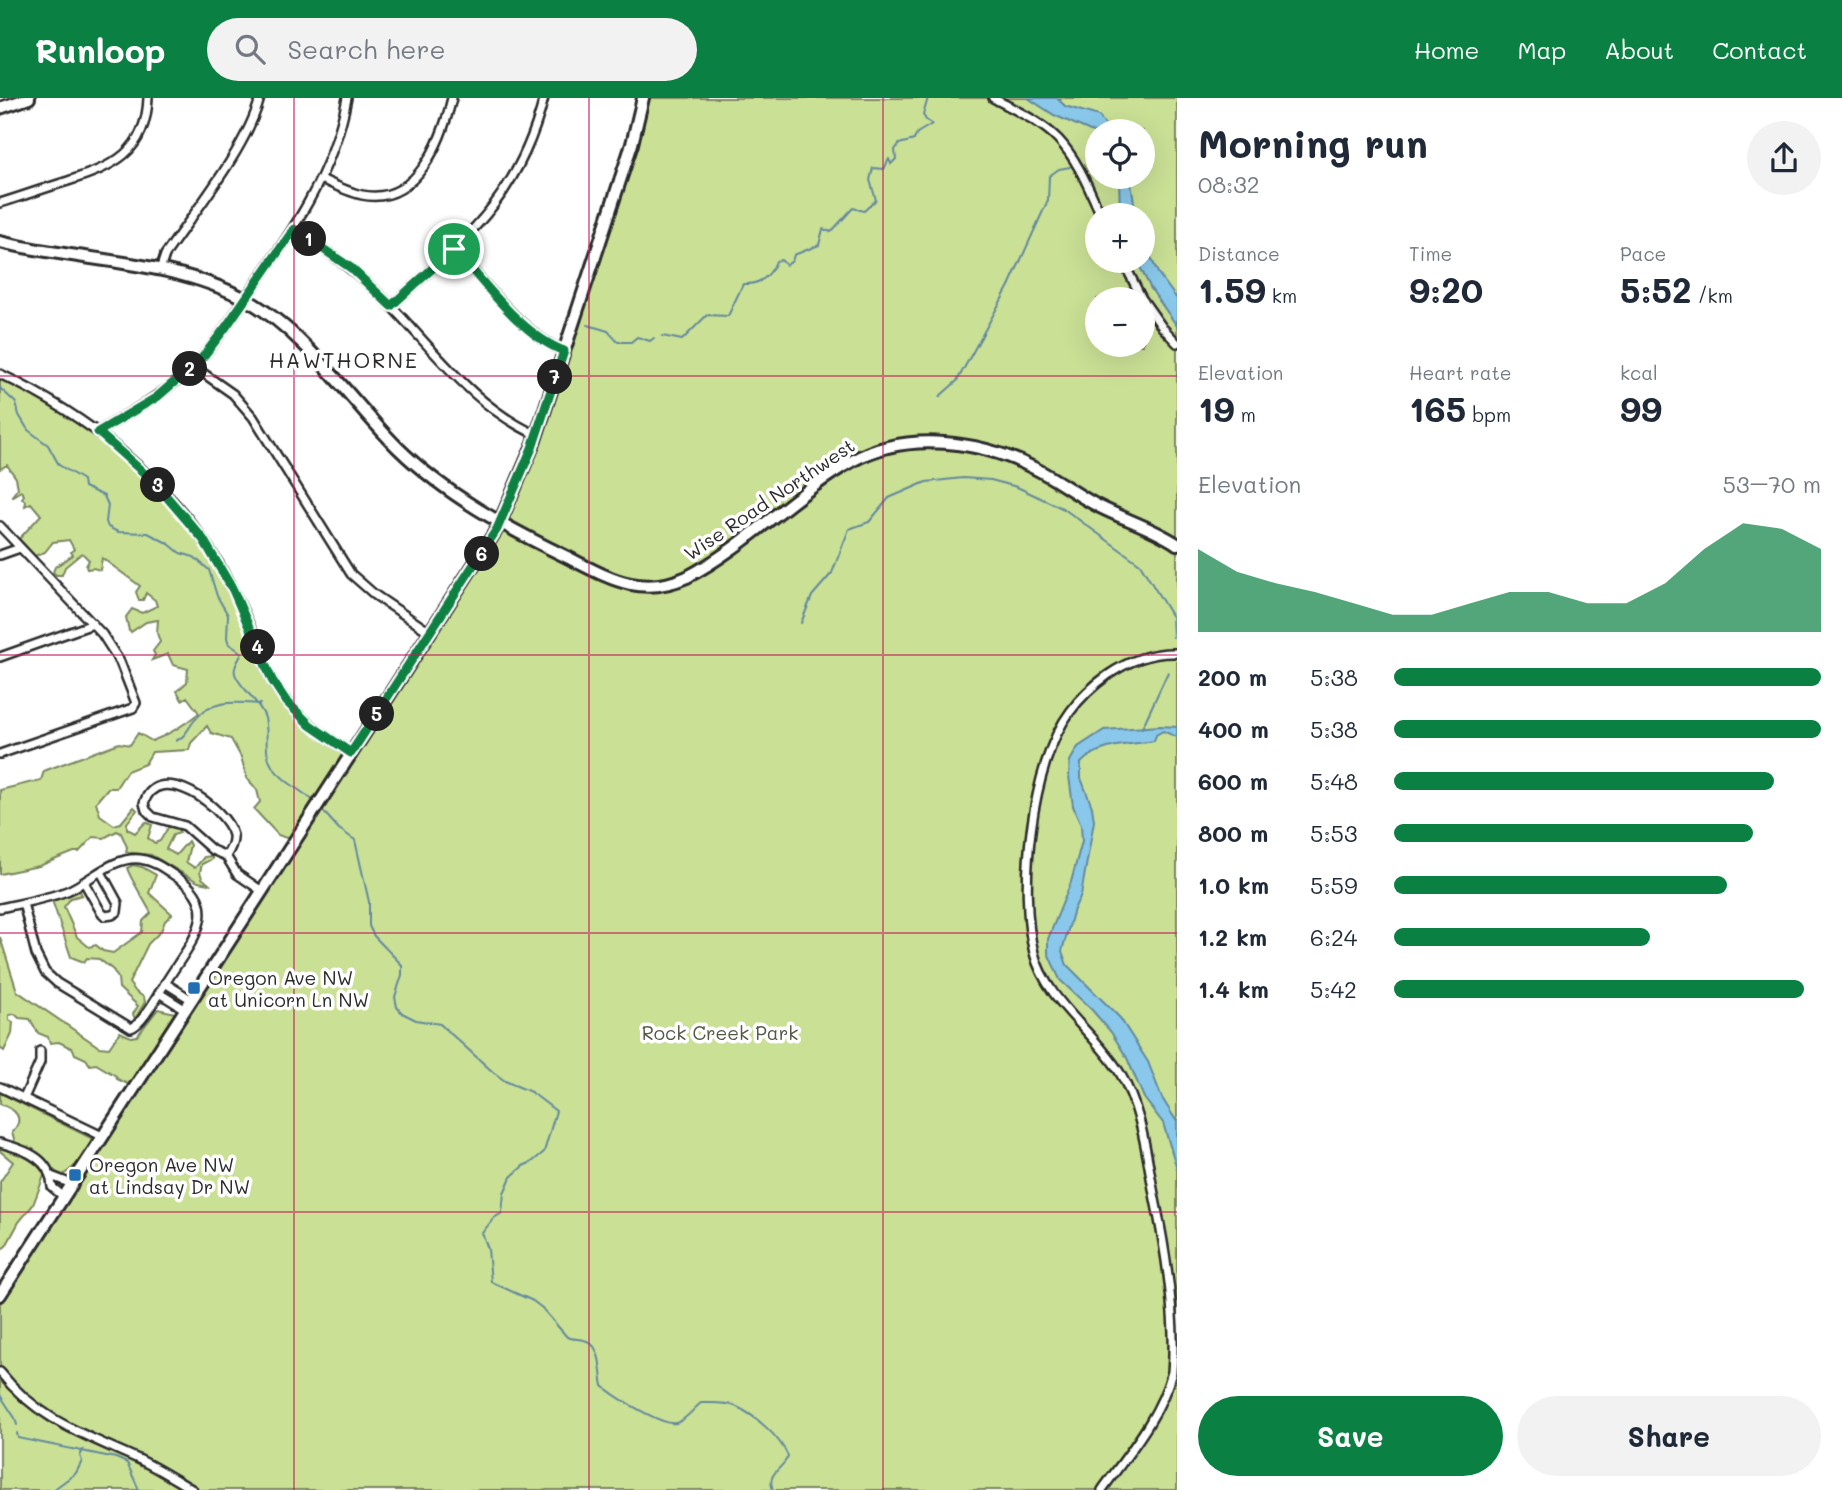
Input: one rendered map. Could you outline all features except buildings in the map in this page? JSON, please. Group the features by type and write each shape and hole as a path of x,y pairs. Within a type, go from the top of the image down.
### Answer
{"street":[{"path":"1,106 29,98"},
{"path":"0,203 98,171 117,162 133,146 142,131 148,98"},
{"path":"160,271 165,255 243,139 260,98"},
{"path":"98,432 150,401 193,366 216,341 294,229 321,179 338,133 347,98"},
{"path":"321,179 351,192 373,196 383,196 406,186 419,173 435,146 452,98"},
{"path":"391,306 487,216 508,186 529,145 544,98"},
{"path":"0,1295 481,557 500,523 537,435 634,136 643,98"},
{"path":"993,98 1034,120 1056,137 1078,167 1095,203"},
{"path":"294,229 351,268 391,306 471,392 496,412 537,435"},
{"name":"Wise Road Northwest","path":"0,242 199,279 245,299 298,339 411,460 445,487 500,523 611,579 636,586 665,585 701,568 855,459 892,445 929,442 975,448 1024,463 1100,507 1151,529 1177,544"},
{"path":"454,249 522,322 549,344 564,351"},
{"path":"1155,318 1177,343"},
{"path":"193,366 233,394 253,417 351,574 375,595 431,633"},
{"path":"0,374 57,404 98,432 154,482 203,539 233,590 272,680 286,701 310,725 351,753"},
{"path":"0,526 93,624 117,656 130,684 136,706 0,754"},
{"path":"0,555 20,548"},
{"path":"0,657 93,624"},
{"path":"1102,1490 1157,1409 1172,1370 1174,1313 1169,1272 1140,1120 1123,1079 1098,1042 1048,984 1040,968 1031,934 1028,841 1048,757 1069,713 1097,682 1123,664 1149,655 1177,653"},
{"path":"226,856 233,842 232,832 216,811 199,796 187,789 166,786 156,788 148,794 145,806 151,816 181,824 195,833 212,850 226,856 233,870 262,891"},
{"path":"0,908 23,902 64,892 126,860 146,860 188,884 196,893 202,909 200,925 159,993 138,1025 129,1028 57,983 43,970 37,959 23,902"},
{"path":"84,882 101,912 105,916 112,915 117,912 118,903 101,872"},
{"path":"165,983 189,1005"},
{"path":"159,993 189,1005"},
{"path":"23,1098 40,1062 40,1051"},
{"path":"0,1087 102,1136"},
{"path":"0,1143 33,1155 51,1176 72,1184"},
{"path":"51,1176 52,1187 64,1197"},
{"path":"0,1372 23,1398 51,1419 154,1467 192,1490"}],"green space":[{"name":"Rock Creek Park","path":"648,98 1177,98 1177,1490 0,1490 0,1300 134,1094 171,1044 272,883 289,839 278,835 254,809 260,802 257,790 247,778 241,757 231,739 211,733 207,726 191,743 189,750 152,752 145,764 127,771 116,788 108,788 96,802 100,815 114,825 121,823 134,807 137,810 127,823 127,829 135,833 146,822 152,825 148,838 155,843 160,841 169,826 176,827 180,833 173,835 166,849 176,855 188,841 190,845 186,862 195,868 204,857 212,856 212,859 202,864 200,872 209,884 198,882 151,855 126,852 127,847 121,833 117,831 104,838 93,837 79,852 39,866 0,874 0,790 41,780 44,771 119,743 130,745 138,733 152,741 177,729 199,713 187,697 182,700 177,691 187,682 188,669 173,665 168,654 152,660 155,655 153,651 160,642 157,633 158,620 146,622 129,631 126,617 132,609 142,613 157,606 155,600 146,593 143,600 139,600 136,592 140,586 102,558 100,570 87,569 89,560 82,553 65,567 62,575 56,575 53,572 55,567 73,555 71,552 74,549 69,540 53,542 45,552 35,556 19,539 41,515 31,503 25,506 21,491 11,497 18,488 16,478 7,465 0,469 0,378 56,406 116,449 158,493 207,551 252,637 271,687 305,728 353,761 475,574 509,516 521,492 558,388 635,150"},
{"path":"133,865 156,875 149,893 172,914 148,944 129,983 144,997 145,1002 135,1019 133,1014 138,1006 119,988 118,978 113,970 99,959 87,958 84,962 71,957 52,900 80,891 82,895 71,898 64,907 77,937 89,947 96,945 103,951 113,953 142,932 143,921 151,913 127,868"},
{"path":"0,937 17,991 99,1047 109,1048 120,1032 131,1037 137,1036 158,1009 175,1013 130,1085 96,1064 90,1065 86,1059 75,1054 73,1049 59,1042 50,1043 48,1037 38,1033 30,1019 19,1018 15,1014 9,1015 9,1020 13,1022 12,1034 4,1051 0,1048"},
{"path":"0,1093 91,1138 92,1143 83,1157 63,1175 56,1172 34,1151 15,1142 12,1132 18,1118 14,1111 0,1104"},
{"path":"0,1147 35,1163 45,1173 33,1205 19,1222 6,1246 0,1250 0,1182 13,1162 0,1151"}],"water":[{"path":"1028,98 1057,98 1065,106 1099,116 1101,119 1085,119 1085,129 1054,115"},
{"path":"1119,189 1132,189 1134,203 1120,203"},
{"path":"1155,266 1177,299 1177,326 1155,295 1155,287 1150,287 1143,273 1155,273"},
{"path":"1177,727 1177,737 1163,731 1156,735 1154,741 1106,749 1081,763 1081,778 1092,807 1094,821 1081,895 1074,909 1062,951 1067,965 1120,1018 1148,1062 1162,1098 1177,1122 1177,1169 1163,1123 1144,1098 1127,1058 1111,1032 1060,980 1048,953 1048,939 1071,882 1082,841 1081,825 1073,806 1070,761 1078,747 1104,730"}],"waterway":[{"path":"662,336 682,340 707,315 728,316 743,284 764,279 776,261 781,260 786,265 792,261 794,255 819,245 823,229 831,232 853,208 864,211 876,200 870,180 873,168 884,169 889,159 891,164 896,159 895,150 899,144 914,140 917,133 932,124 923,115 928,98"},
{"path":"939,397 957,381 1009,286 1048,200 1049,176 1059,169 1070,167"},
{"path":"588,325 608,331 618,342 631,342 637,337 650,341 654,338"},
{"path":"0,388 16,403 19,415 28,430 48,445 59,465 83,480 84,487 104,496 108,505 108,527 118,532 148,533 180,553 194,557 209,570 217,596 228,615 229,644 242,653 236,666 237,679 258,704 265,718 269,761 281,777 315,802"},
{"path":"801,623 812,596 832,573 849,529 869,522 889,498 926,482 963,478 991,480 1017,487 1064,509 1140,564 1172,617 1173,637"},
{"path":"1142,728 1168,672"},
{"path":"176,741 201,714 215,705 260,704"},
{"path":"321,809 339,829 355,840 369,902 369,926 374,936 402,965 402,975 395,997 397,1007 402,1013 416,1020 440,1024 493,1072 505,1081 531,1092 556,1111 544,1152 511,1177 504,1193 502,1213 494,1218 482,1233 488,1249 491,1282 533,1301 567,1337 589,1342 598,1356 603,1386 650,1415 676,1423 701,1403 723,1403 750,1415 773,1434 788,1456 773,1475 773,1490"},
{"path":"0,1395 17,1425"},
{"path":"17,1433 18,1438 116,1458 127,1463 139,1490"},
{"path":"53,1490 76,1473 82,1461 80,1456 83,1450"}],"place":[{"name":"Oregon Ave NW at Unicorn Ln NW","path":"194,988"},
{"name":"Oregon Ave NW at Lindsay Dr NW","path":"75,1175"}],"district":[{"name":"HAWTHORNE","path":"344,359"}],"route":[{"path":"294,229 351,268 391,306 454,249 522,322 554,348 564,351 532,448 497,529 351,753 310,725 286,701 272,680 233,590 203,539 154,482 98,432 157,397 202,358 294,229"}]}
